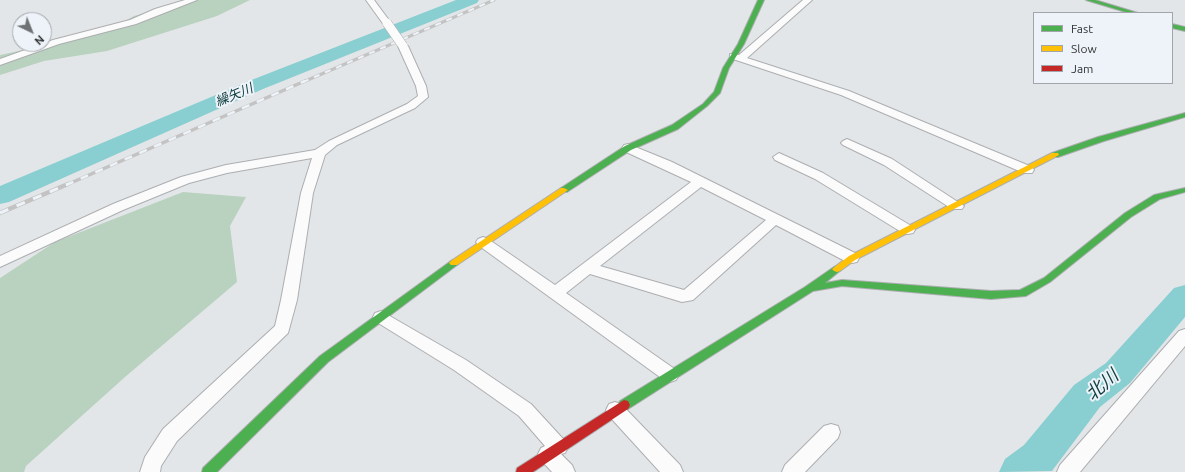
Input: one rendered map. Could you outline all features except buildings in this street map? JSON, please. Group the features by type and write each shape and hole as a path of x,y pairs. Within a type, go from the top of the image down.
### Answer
{"main road":[{"path":"208,472 324,359 483,242 628,148 675,126 705,105 717,93 726,68 737,57 761,0"},
{"path":"1089,0 1131,12"},
{"path":"1173,22 1185,26"},
{"path":"1173,26 1185,29"},
{"path":"522,472 670,375 808,290 852,258 1060,153 1094,141 1185,115"},
{"path":"808,290 842,283 991,295 1022,292 1047,280 1128,215 1157,197 1185,190"}],"street":[{"path":"0,62 56,42 133,22 158,11 193,0"},
{"path":"0,262 118,207 185,180 226,170 319,153 333,143 411,106 423,96 421,86 402,46 370,0"},
{"path":"737,57 808,0"},
{"path":"737,57 845,93 1028,170"},
{"path":"846,143 888,162 957,206"},
{"path":"628,148 700,181 852,258"},
{"path":"150,472 152,463 170,435 282,329 307,193 319,153"},
{"path":"779,157 819,176 908,230"},
{"path":"555,293 700,181"},
{"path":"588,268 682,296 688,296 775,219"},
{"path":"483,242 670,375"},
{"path":"381,317 460,365 525,410 553,451 565,472"},
{"path":"1067,472 1185,335"},
{"path":"615,410 674,472"},
{"path":"792,472 831,432"}],"green space":[{"path":"192,0 250,0 217,16 107,51 44,61 0,75 0,55 14,52 52,52 52,44 103,33 134,16"},
{"path":"183,192 246,197 230,226 237,282 125,377 26,466 24,472 0,472 0,278 55,242"}],"waterway":[{"name":"繰矢川","path":"0,196 256,85 471,0"},
{"name":"北川","path":"1019,472 1038,458 1087,396 1118,373 1185,296"}],"railway":[{"path":"303,82 494,0"},
{"path":"66,185 305,81"},
{"path":"0,213 68,184"}],"traffic: fast":[{"path":"564,190 628,148 675,127 705,105 717,93 726,68 741,44 761,0"},
{"path":"1089,0 1131,12"},
{"path":"1173,26 1185,29"},
{"path":"1055,155 1101,139 1185,115"},
{"path":"815,288 842,283 991,295 1022,293 1047,280 1128,215 1157,197 1185,190"},
{"path":"208,472 324,359 454,263"},
{"path":"624,405 808,290 837,269"}],"traffic: slow":[{"path":"837,269 852,258 1055,155"},
{"path":"454,263 564,190"}],"traffic: jam":[{"path":"522,472 624,405"}]}
